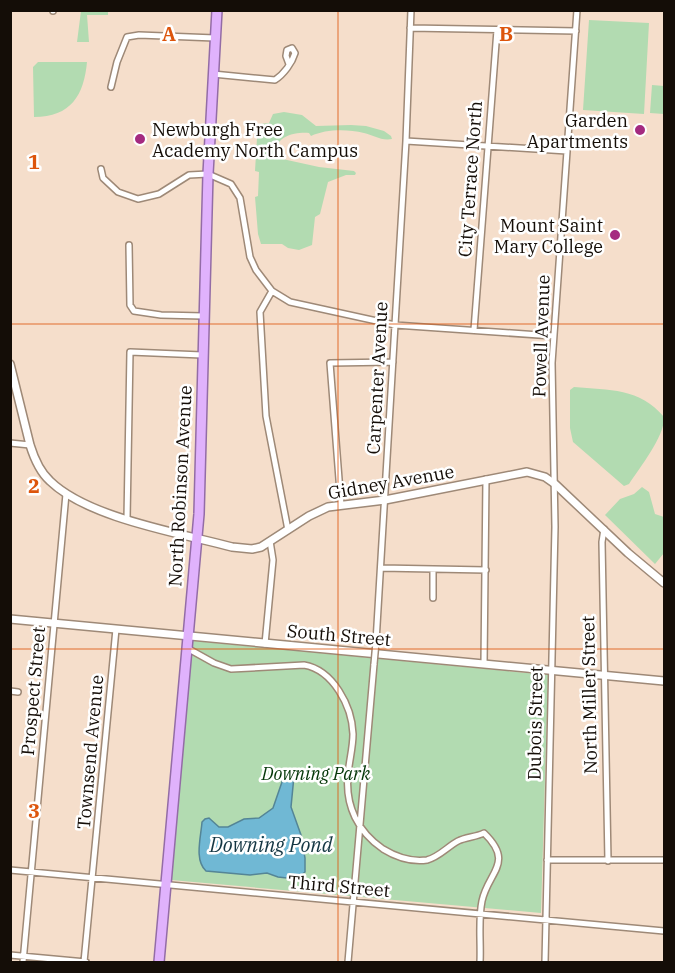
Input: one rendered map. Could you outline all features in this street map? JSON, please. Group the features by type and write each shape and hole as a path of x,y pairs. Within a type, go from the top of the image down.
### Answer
{"highway":[{"name":"North Robinson Avenue","path":"159,963 197,537 208,174 217,10"}],"street":[{"name":"Carpenter Avenue","path":"348,963 381,568 406,141 411,10"},
{"name":"Powell Avenue","path":"555,484 553,336 577,10"},
{"path":"410,28 576,31"},
{"name":"City Terrace North","path":"474,330 497,30"},
{"path":"111,87 117,62 127,37 139,34 215,38"},
{"path":"213,74 272,81 280,76 289,64"},
{"path":"406,141 567,151"},
{"path":"101,169 103,178 113,189 127,197 138,198 159,194 189,175 208,174 224,179 236,190 240,198 250,257 260,276 272,291 284,299 395,325 553,336"},
{"path":"129,245 130,305 134,311 161,315 203,316"},
{"path":"272,291 260,312 266,416 288,530"},
{"path":"127,519 130,352 202,355"},
{"path":"341,505 330,363 393,362"},
{"name":"Gidney Avenue","path":"10,364 34,457 48,480 66,494 90,506 127,519 244,549 252,549 270,542 317,511 527,472 545,477 555,484 664,583"},
{"path":"10,443 30,444"},
{"path":"484,664 486,479"},
{"name":"Dubois Street","path":"545,963 555,484"},
{"name":"Prospect Street","path":"23,960 66,494"},
{"name":"North Miller Street","path":"604,529 602,542 608,861"},
{"path":"265,644 273,560 270,542"},
{"path":"381,568 486,570"},
{"path":"433,569 433,597"},
{"name":"South Street","path":"10,619 664,681"},
{"name":"Townsend Avenue","path":"85,962 116,629"},
{"path":"187,648 214,663 231,669 304,665 314,667 330,679 344,701 351,722 353,735 348,788 352,810 359,828 374,843 388,852 407,859 429,860 458,841 484,833 497,848 497,862 495,873 483,897 480,963"},
{"path":"10,691 18,692"},
{"path":"547,860 664,860"},
{"name":"Third Street","path":"10,870 664,931"},
{"path":"10,956 23,960 85,962"}],"green space":[{"path":"81,11 108,11 108,15 87,15 89,42 77,42"},
{"path":"589,20 649,23 644,114 583,110"},
{"path":"38,62 87,62 83,85 73,102 57,113 34,117 33,67"},
{"path":"652,85 664,86 664,114 650,113"},
{"path":"284,112 302,115 316,126 366,126 384,131 392,139 337,130 311,136 309,133 298,133 282,139 274,153 278,158 356,173 328,182 320,214 315,217 312,245 299,250 282,244 261,244 258,234 255,197 258,196 259,172 255,171 257,138 255,133 251,132 251,128 269,123 273,114"},
{"path":"574,387 623,392 645,400 664,417 656,442 629,484 624,486 573,442 570,428 570,390"},
{"path":"642,487 649,492 655,514 664,517 664,553 655,564 605,515 620,499 634,494"},
{"name":"Downing Park","path":"193,641 548,675 541,913 171,880 191,643"}],"water":[{"name":"Downing Pond","path":"289,775 294,776 291,807 301,835 305,872 296,879 267,873 250,875 206,871 199,855 202,822 209,818 219,827 228,827 244,819 259,818 273,808 283,779"}],"place":[{"name":"Garden Apartments","path":"640,130"},
{"name":"Newburgh Free Academy North Campus","path":"140,139"},
{"name":"Mount Saint Mary College","path":"615,235"}]}
